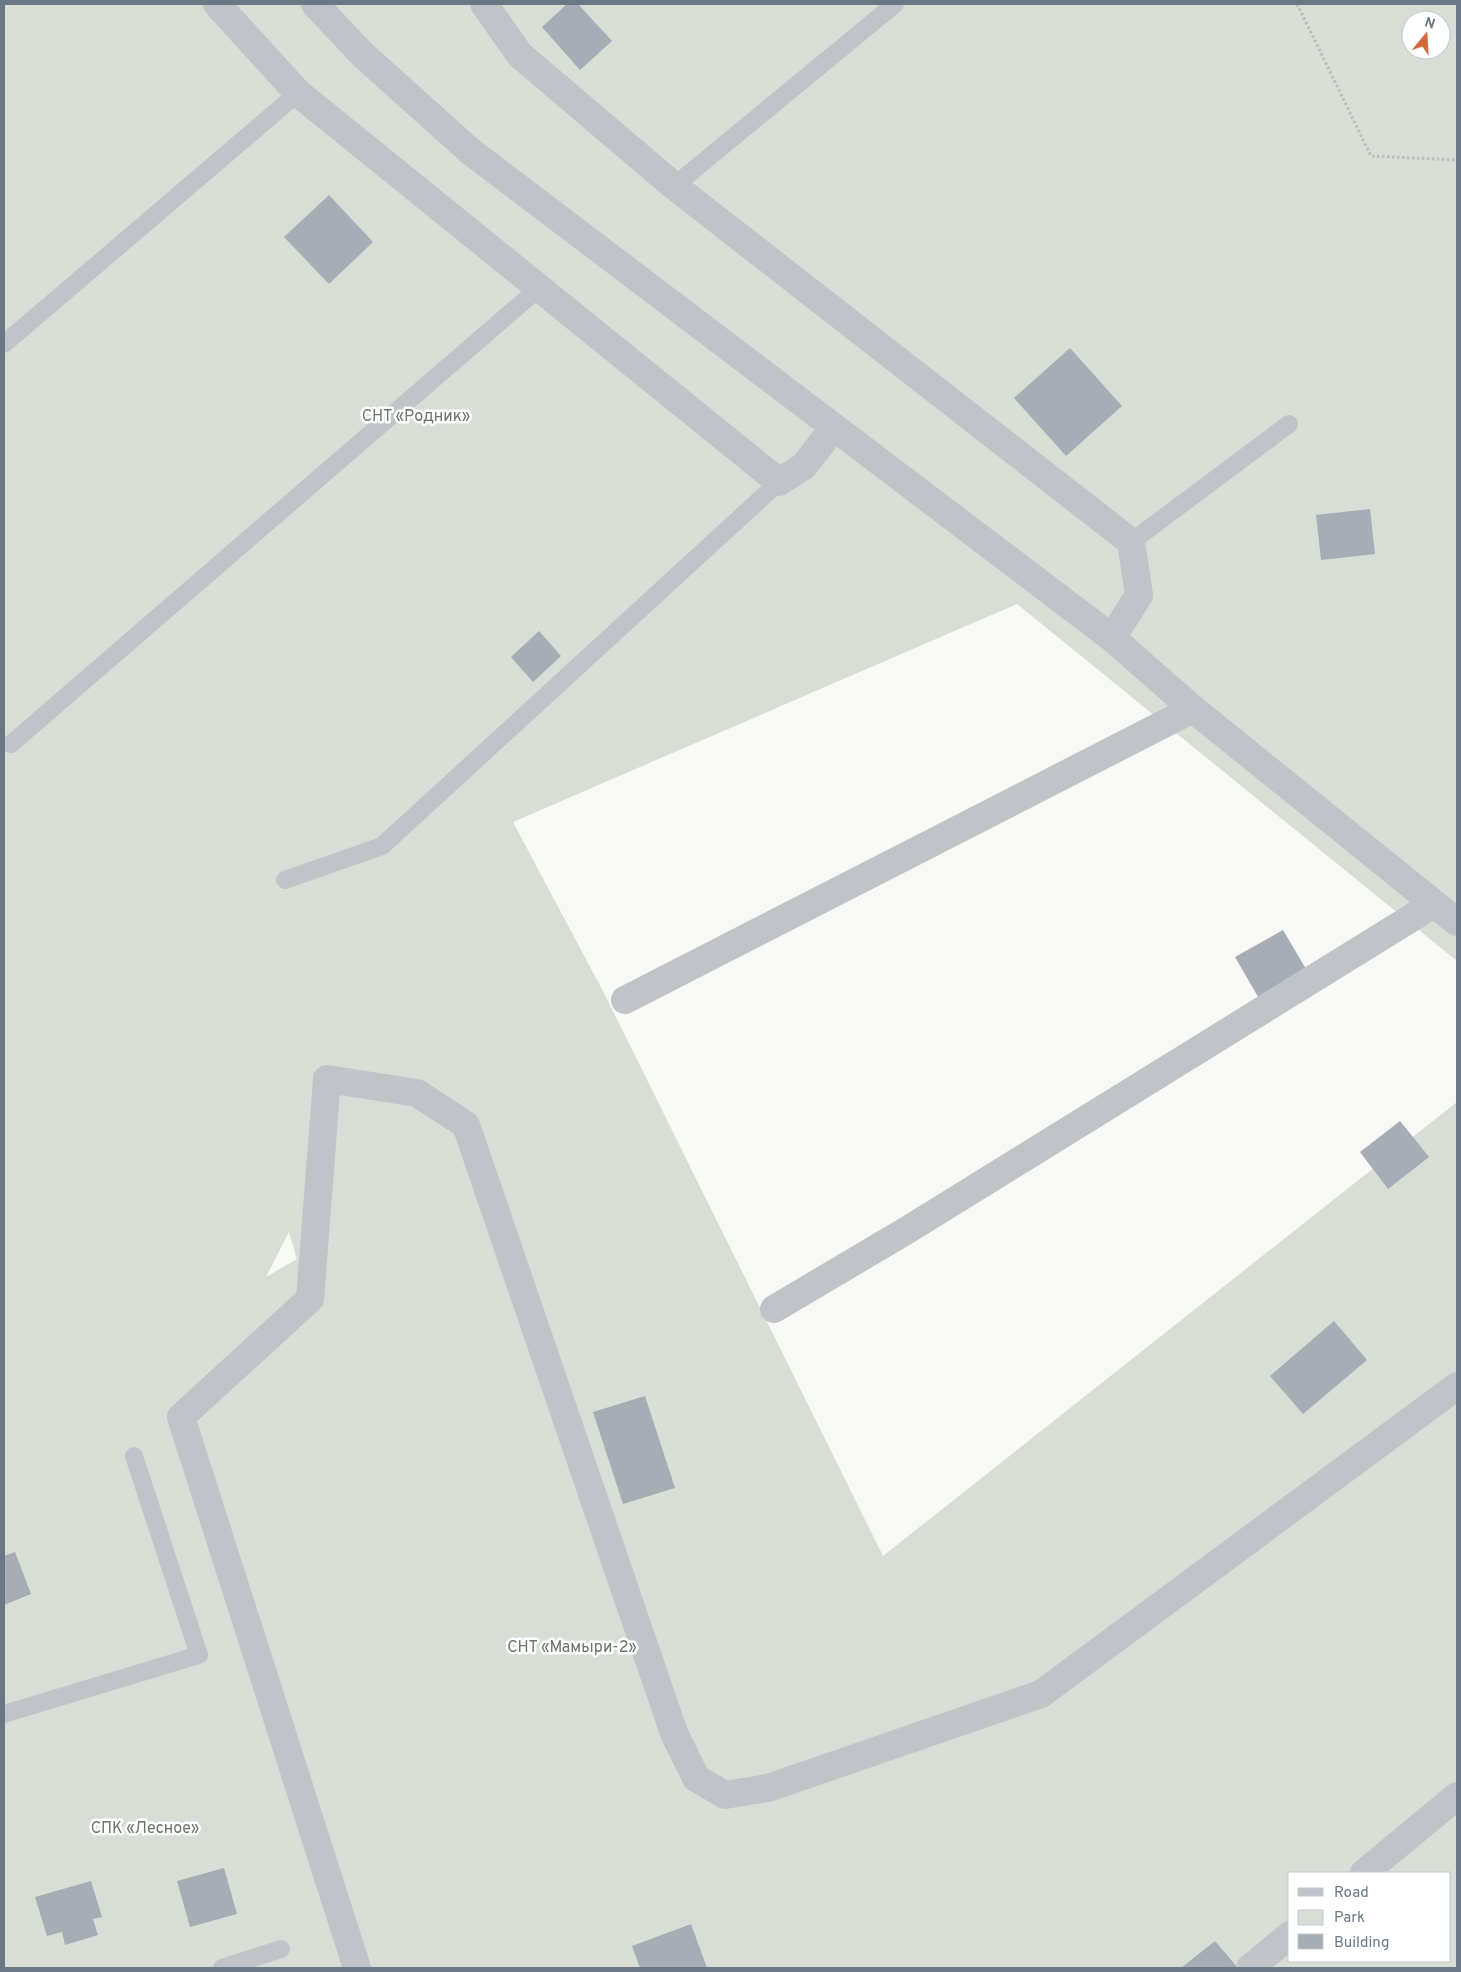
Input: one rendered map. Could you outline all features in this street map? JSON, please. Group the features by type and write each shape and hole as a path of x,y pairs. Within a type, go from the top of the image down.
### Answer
{"street":[{"path":"217,4 298,93 779,482 804,466 834,426"},
{"path":"315,4 362,54 470,151 1112,638 1193,709 1457,922"},
{"path":"484,4 520,55 674,186 1131,542 1139,595 1112,638"},
{"path":"625,1000 1193,709"},
{"path":"774,1309 909,1229 1434,904"},
{"path":"356,1968 181,1417 310,1299 328,1079 418,1093 466,1125 674,1733 696,1778 725,1796 768,1788 1041,1694 1457,1386"},
{"path":"1365,1872 1457,1796"},
{"path":"1250,1968 1288,1937"}],"lane":[{"path":"674,186 895,4"},
{"path":"4,344 298,93"},
{"path":"10,744 539,288"},
{"path":"1131,542 1289,424"},
{"path":"285,880 382,846 779,482"},
{"path":"4,1714 199,1655 134,1456"},
{"path":"222,1968 281,1950"}],"path":[{"path":"1297,4 1371,156 1457,160"}],"green space":[{"path":"4,4 1457,4 1457,961 1017,604 513,822 605,995 883,1556 1457,1102 1457,1968 4,1968","holes":["289,1232 297,1259 266,1277"]}],"building":[{"path":"567,4 578,4 612,41 580,70 542,27"},
{"path":"329,195 373,242 329,284 284,237"},
{"path":"1070,348 1122,406 1066,456 1014,398"},
{"path":"1370,509 1375,554 1321,560 1316,515"},
{"path":"539,631 561,656 533,682 511,657"},
{"path":"1283,930 1309,974 1261,1002 1235,957"},
{"path":"1400,1121 1429,1157 1388,1189 1360,1152"},
{"path":"1334,1321 1367,1360 1303,1414 1270,1376"},
{"path":"645,1396 675,1488 623,1504 593,1412"},
{"path":"15,1552 31,1594 4,1605 4,1556"},
{"path":"224,1868 237,1914 190,1927 177,1881"},
{"path":"91,1881 102,1917 93,1919 98,1935 65,1945 62,1932 47,1936 35,1897"},
{"path":"691,1924 707,1968 640,1968 632,1946"},
{"path":"1215,1941 1238,1968 1181,1968"}],"park label":[{"name":"СНТ «Родник»","path":"416,415"},
{"name":"СНТ «Мамыри-2»","path":"572,1646"},
{"name":"СПК «Лесное»","path":"145,1827"}]}
